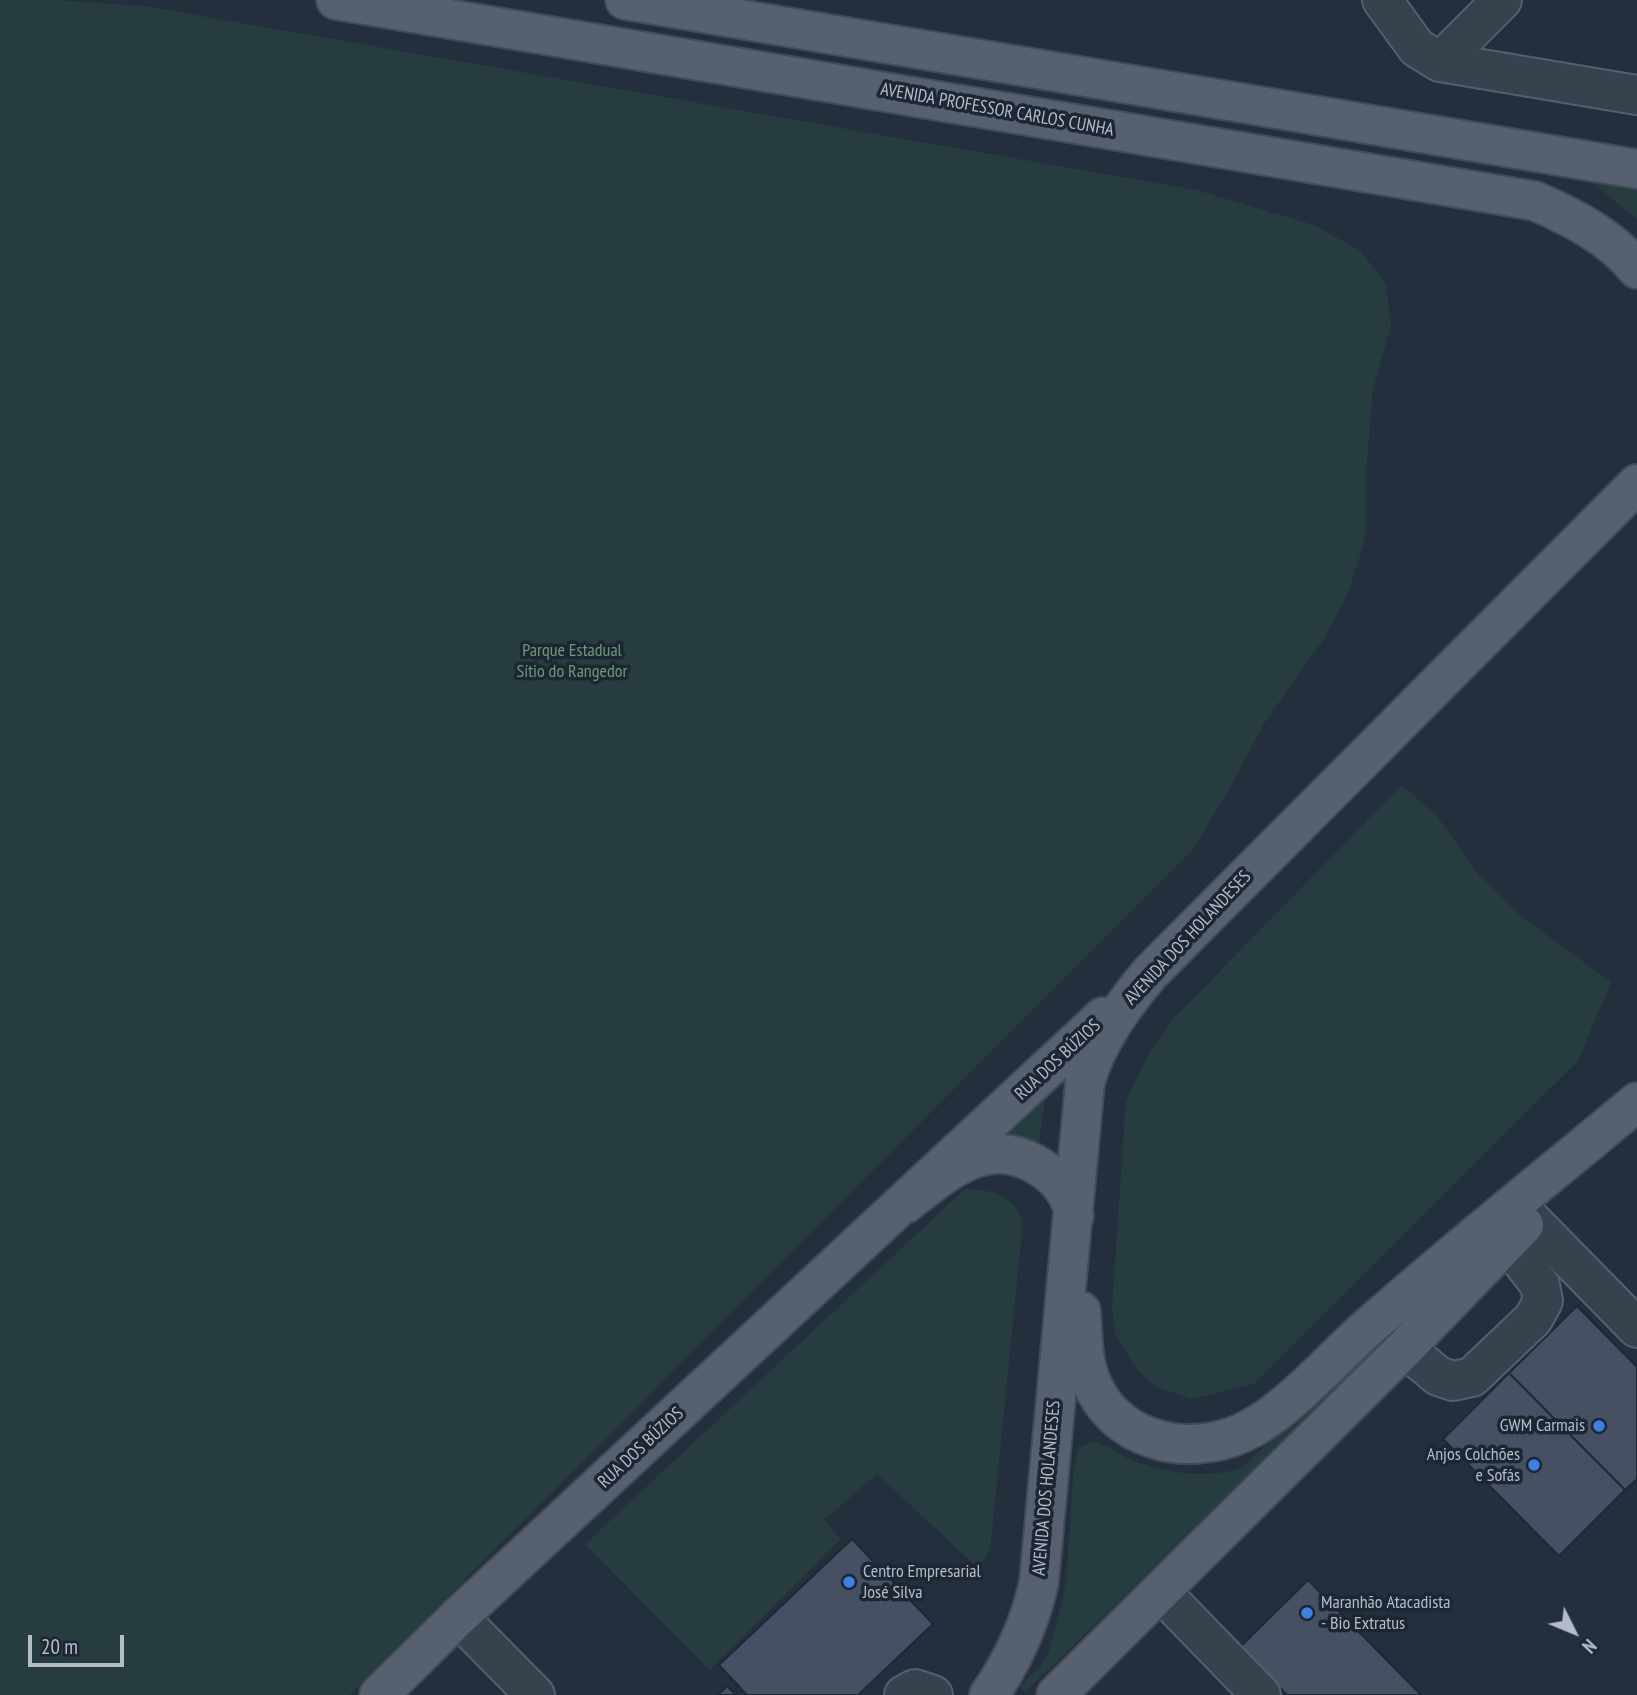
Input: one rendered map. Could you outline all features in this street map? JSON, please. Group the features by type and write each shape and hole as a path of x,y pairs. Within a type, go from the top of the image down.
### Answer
{"main road":[{"name":"AVENIDA PROFESSOR CARLOS CUNHA","path":"336,0 1535,201 1584,226 1611,244 1637,269"},
{"path":"625,0 1637,169"},
{"path":"1624,496 1637,473"},
{"name":"AVENIDA DOS HOLANDESES","path":"989,1695 1022,1638 1039,1582 1085,1082 1092,1060 1115,1017 1150,973 1624,496"},
{"name":"RUA DOS BÚZIOS","path":"379,1695 458,1617 905,1204 1150,973"},
{"path":"1073,1206 1086,1367 1097,1393 1112,1415 1138,1434 1168,1443 1213,1442 1254,1428 1277,1411 1365,1330 1637,1104"},
{"path":"1056,1695 1405,1348 1637,1104"},
{"name":"RUA DOS BÚZIOS","path":"905,1204 963,1161 992,1154 1009,1154 1038,1166 1057,1181 1073,1206"}],"street":[{"path":"1382,0 1417,48 1440,62 1637,95"},
{"path":"1440,62 1502,0"},
{"path":"1518,1230 1637,1328"},
{"path":"1405,1348 1438,1376 1454,1381 1472,1377 1533,1319 1543,1301 1540,1285 1518,1230"},
{"path":"1161,1592 1261,1695"},
{"path":"458,1617 535,1695"},
{"path":"904,1695 915,1689 933,1695"}],"green space":[{"name":"Parque Estadual Sítio do Rangedor","path":"0,0 54,0 144,6 1196,190 1314,225 1361,251 1386,285 1391,326 1373,389 1366,472 1365,539 1348,594 1323,640 1263,725 1194,848 350,1695 0,1695"},
{"path":"1589,180 1637,188 1637,219"},
{"path":"1402,785 1437,816 1478,874 1517,913 1611,982 1578,1061 1254,1384 1192,1399 1156,1387 1134,1366 1115,1333 1112,1306 1126,1100 1151,1050 1172,1020"},
{"path":"1046,1094 1038,1149 1018,1138 992,1130"},
{"path":"965,1189 1000,1195 1014,1204 1023,1220 990,1551 978,1568 877,1474 824,1520 841,1539 710,1670 585,1544"},
{"path":"1351,1364 1357,1372 1025,1692 1019,1686 1043,1663 1049,1651 1062,1602 1074,1467 1078,1449 1090,1443 1098,1443 1145,1465 1187,1473 1216,1473 1243,1467"}],"building":[{"name":"GWM Carmais","path":"1577,1306 1637,1367 1637,1479 1625,1490 1509,1373"},
{"name":"Anjos Colchões e Sofás","path":"1509,1373 1625,1490 1559,1556 1443,1439"},
{"name":"Centro Empresarial José Silva","path":"852,1539 933,1624 858,1695 747,1695 719,1665"},
{"name":"Maranhão Atacadista - Bio Extratus","path":"1308,1580 1421,1695 1287,1695 1240,1647"},
{"path":"727,1686 736,1695 718,1695"}],"place":[{"name":"GWM Carmais","path":"1599,1426"},
{"name":"Anjos Colchões e Sofás","path":"1534,1465"},
{"name":"Centro Empresarial José Silva","path":"849,1582"},
{"name":"Maranhão Atacadista - Bio Extratus","path":"1307,1613"}]}
